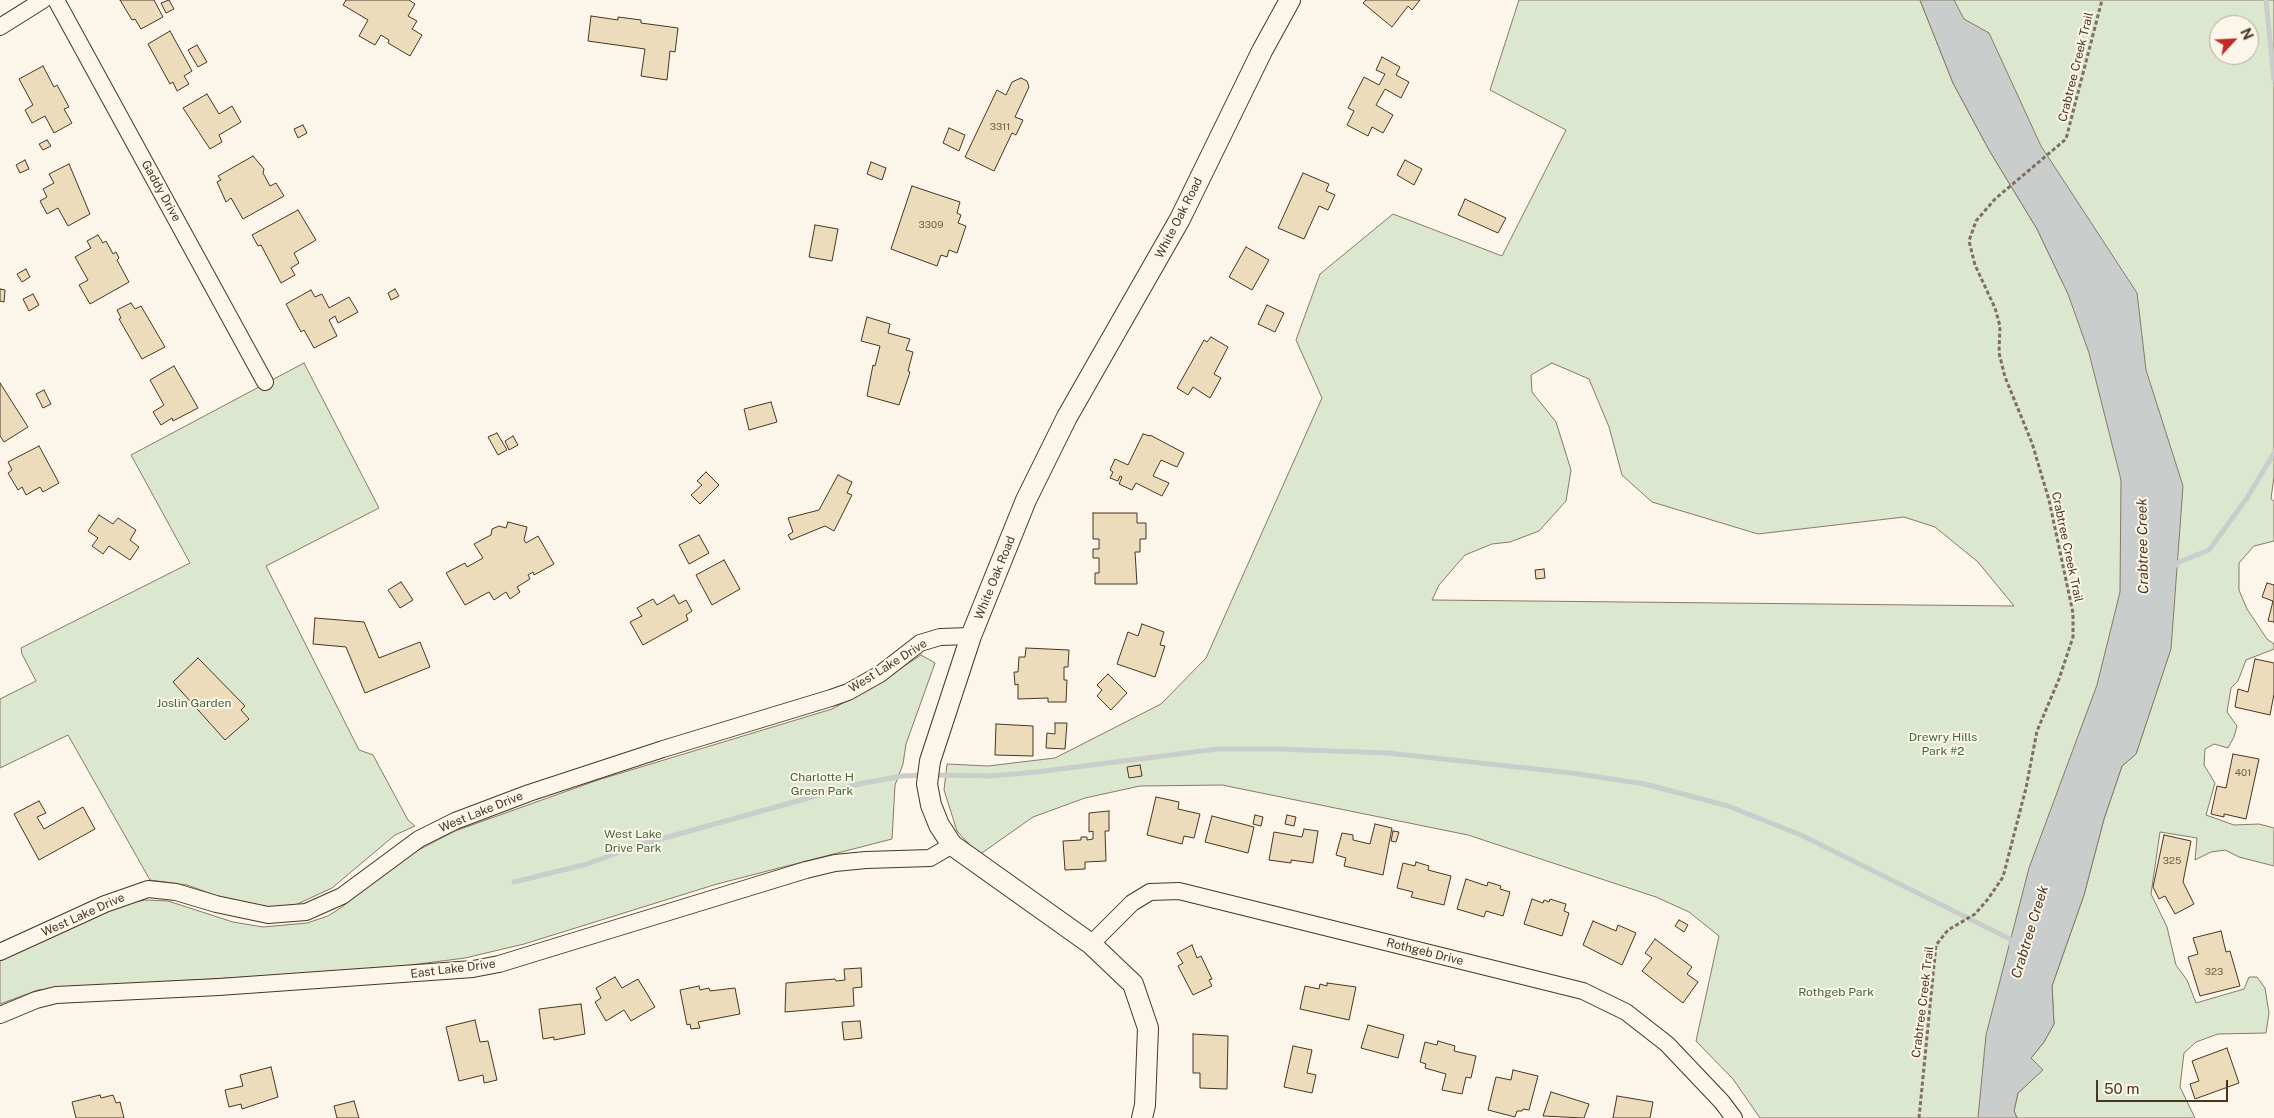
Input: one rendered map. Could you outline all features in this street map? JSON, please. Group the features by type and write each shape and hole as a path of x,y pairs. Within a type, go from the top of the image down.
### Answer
{"street":[{"path":"0,27 43,0"},
{"name":"Gaddy Drive","path":"56,0 265,382"},
{"name":"White Oak Road","path":"1142,1118 1145,1105 1148,1028 1133,984 1090,944 952,846 939,825 931,805 928,784 930,761 971,636 1026,500 1076,400 1176,227 1262,51 1290,0"},
{"name":"West Lake Drive","path":"0,952 105,904 148,889 160,889 268,916 306,912 342,896 419,839 454,822 529,793 663,749 848,692 880,674 920,643 940,637 971,636"},
{"name":"East Lake Drive","path":"0,1015 36,1000 56,995 227,987 444,972 490,966 806,870 835,863 930,858 952,846"},
{"name":"Rothgeb Drive","path":"1090,944 1132,902 1150,892 1179,890 1583,991 1626,1012 1667,1044 1722,1102 1734,1118"}],"path":[{"name":"Crabtree Creek Trail","path":"1919,1118 1936,945 1948,930 1974,914 1988,899 2003,877 2026,788 2037,731 2059,680 2073,637 2073,613 2049,500 2032,443 2005,377 1999,353 2000,326 1996,308 1976,265 1968,241 1976,221 1995,199 2066,139 2102,0"}],"green space":[{"path":"1519,0 1920,0 1953,83 1989,150 2037,229 2063,283 1935,0 2274,0 2274,476 2271,499 2274,501 2274,541 2254,546 2239,563 2239,590 2247,609 2267,639 2274,644 2274,649 2246,660 2238,681 2231,688 2227,712 2237,726 2234,737 2228,748 2214,744 2205,749 2204,765 2215,783 2206,815 2234,825 2259,824 2274,828 2274,866 2239,857 2225,850 2211,852 2195,860 2197,838 2160,832 2151,894 2167,927 2176,965 2187,980 2196,1003 2244,989 2249,977 2257,977 2265,988 2269,1013 2266,1033 2218,1034 2196,1042 2184,1053 2180,1087 2195,1118 2017,1118 2014,1111 2018,1093 2042,1070 2031,1058 2044,1042 2054,1024 2052,986 2084,895 2104,819 2122,766 2136,754 2170,651 2072,806 1985,1118 1760,1118 1733,1079 1696,1041 1719,936 1689,912 1656,897 1468,835 1222,785 1140,786 1085,798 1033,817 979,855 957,831 944,790 947,764 988,766 1055,758 1161,704 1206,658 1322,398 1296,340 1320,274 1393,214 1502,256 1566,130 1490,90","holes":["1552,363 1589,379 1609,427 1622,475 1652,502 1758,534 1904,517 1935,527 1978,562 2014,606 1432,600 1439,585 1465,555 1492,544 1510,542 1539,531 1566,501 1571,470 1556,422 1532,392 1531,375"]},
{"name":"Joslin Garden","path":"304,363 379,508 266,566 359,750 373,755 408,820 415,826 395,835 332,888 293,906 263,907 226,899 187,885 150,880 68,735 0,768 0,699 36,681 22,654 21,648 190,563 131,455"},
{"name":"West Lake Drive Park","path":"921,655 935,663 906,744 903,764 895,785 892,839 717,884 524,944 465,958 372,970 38,990 0,1004 0,955 124,904 145,900 168,901 233,922 263,927 307,923 328,916 403,858 455,831 598,780 832,709 867,690"}],"water":[{"name":"Crabtree Creek","path":"1920,0 1954,0 1964,19 1989,33 2041,146 2137,293 2146,370 2183,486 2171,649 2136,754 2122,766 2104,819 2084,895 2052,986 2054,1024 2044,1042 2031,1058 2043,1070 2018,1093 2014,1111 2017,1118 1978,1118 1986,1035 2029,868 2097,685 2120,592 2121,480 2089,353 2068,294 2037,229 1989,150 1953,83"}],"building":[{"path":"120,0 154,0 163,17 141,29 135,19 132,20"},
{"path":"169,0 174,9 166,13 161,3"},
{"path":"346,0 409,0 415,4 408,16 417,21 412,29 422,35 410,56 388,43 389,40 381,35 375,45 359,36 368,20 343,5"},
{"path":"1366,0 1420,0 1412,10 1408,6 1392,27 1363,3"},
{"path":"591,16 618,20 618,17 641,20 641,23 678,28 675,52 670,51 667,80 641,76 645,49 588,41"},
{"path":"170,31 192,71 184,76 189,84 177,91 173,82 170,84 148,44"},
{"path":"197,45 207,62 198,67 188,50"},
{"path":"1382,57 1400,67 1396,75 1409,82 1401,98 1385,89 1376,105 1393,115 1383,133 1372,127 1368,136 1347,125 1354,111 1348,108 1364,77 1379,85 1385,74 1376,70"},
{"path":"43,66 54,87 57,85 69,107 64,109 72,123 54,133 45,116 32,123 25,110 33,105 19,79"},
{"path":"1021,78 1027,81 1029,87 1015,117 1023,120 1016,135 1012,133 994,171 965,157 997,90 1006,95 1012,82"},
{"path":"207,94 219,114 232,106 241,122 219,135 222,142 210,149 183,108"},
{"path":"303,125 307,133 298,138 294,129"},
{"path":"949,128 965,135 959,151 943,143"},
{"path":"47,140 51,146 43,150 39,144"},
{"path":"253,156 264,169 263,173 270,186 276,183 284,196 243,219 231,198 226,202 217,182 221,180 218,176"},
{"path":"25,160 29,169 20,173 16,165"},
{"path":"1405,160 1422,169 1414,185 1397,175"},
{"path":"871,162 886,168 882,180 867,174"},
{"path":"69,164 90,214 68,226 58,208 47,214 40,201 47,197 43,189 54,183 49,174"},
{"path":"1303,173 1329,184 1326,191 1335,195 1328,210 1319,206 1304,239 1278,228"},
{"path":"912,186 960,202 957,213 961,215 958,223 966,226 957,253 949,250 947,257 941,255 937,266 891,249"},
{"path":"1465,199 1506,218 1498,233 1458,215"},
{"path":"298,210 316,240 294,253 299,263 291,268 295,275 281,283 261,245 258,246 252,235"},
{"path":"815,225 838,229 832,261 809,257"},
{"path":"98,235 103,243 106,241 113,254 116,252 119,258 117,260 129,282 90,304 79,285 88,280 75,257 91,248 87,241"},
{"path":"1246,247 1269,260 1252,290 1229,277"},
{"path":"26,269 30,277 22,282 17,274"},
{"path":"0,289 5,290 4,302 0,301"},
{"path":"395,289 399,296 391,300 388,293"},
{"path":"311,290 315,297 322,294 329,308 349,297 358,312 338,323 335,316 329,320 337,336 314,348 304,330 301,332 286,304"},
{"path":"33,294 39,305 29,311 23,299"},
{"path":"131,303 135,309 141,306 165,347 142,359 119,319 121,318 117,310"},
{"path":"1267,305 1284,313 1275,332 1258,324"},
{"path":"867,317 890,324 888,333 910,339 906,350 913,352 908,371 910,372 899,405 867,396 873,365 875,366 880,346 861,341"},
{"path":"1211,337 1228,347 1214,374 1221,378 1210,398 1193,387 1188,395 1177,388 1204,340 1207,342"},
{"path":"174,366 198,408 173,421 172,418 161,425 153,412 164,405 150,380"},
{"path":"0,383 28,427 4,442 0,436"},
{"path":"44,390 51,404 43,408 36,394"},
{"path":"771,402 777,422 749,430 744,409"},
{"path":"497,433 507,450 498,455 488,437"},
{"path":"1143,434 1150,435 1184,453 1177,467 1161,460 1153,476 1169,483 1162,496 1136,483 1132,490 1119,484 1122,477 1120,476 1118,481 1110,478 1113,472 1110,470 1115,459 1128,465"},
{"path":"513,436 518,445 509,450 505,441"},
{"path":"39,446 59,483 43,492 40,487 26,495 22,487 18,490 8,473 12,470 8,462"},
{"path":"706,472 719,485 700,504 691,495 702,485 697,481"},
{"path":"838,475 852,482 847,493 852,495 834,531 825,526 791,540 788,535 793,532 788,518 819,510"},
{"path":"1093,513 1137,513 1137,523 1146,523 1146,539 1140,539 1140,552 1135,552 1137,584 1095,584 1095,573 1099,573 1099,558 1093,558 1093,549 1099,549 1099,539 1093,539"},
{"path":"99,515 113,524 118,518 136,530 130,540 139,547 130,560 109,546 103,554 92,546 98,538 88,531"},
{"path":"508,522 527,527 524,540 526,543 538,536 554,564 534,575 533,572 528,575 530,579 517,587 520,592 510,599 506,592 494,600 489,592 465,605 446,573 465,563 467,567 483,558 474,544 491,535 492,529 499,526 506,528"},
{"path":"699,535 709,553 689,564 679,545"},
{"path":"724,560 740,589 712,605 696,575"},
{"path":"1544,569 1545,578 1536,579 1535,570"},
{"path":"401,582 413,600 400,608 388,590"},
{"path":"2267,583 2274,585 2274,622 2268,621 2273,601 2262,597"},
{"path":"674,595 679,604 686,600 692,611 686,615 688,620 643,645 630,622 642,616 637,608 653,599 657,605"},
{"path":"315,618 364,622 379,658 420,642 430,667 365,693 346,647 313,644"},
{"path":"1142,624 1164,632 1160,645 1165,646 1155,677 1117,664 1128,632 1138,636"},
{"path":"1026,648 1069,650 1068,667 1064,667 1064,680 1067,680 1066,702 1048,702 1048,698 1018,699 1018,684 1015,685 1014,672 1018,672 1019,657 1025,657"},
{"path":"198,658 245,706 241,710 249,719 225,740 173,682"},
{"path":"2255,659 2274,663 2274,694 2270,715 2235,707 2238,689 2248,692"},
{"path":"1108,674 1127,693 1111,710 1097,696 1102,690 1097,685"},
{"path":"1055,723 1067,723 1065,749 1046,748 1047,733 1055,734"},
{"path":"996,724 1033,726 1033,756 995,755"},
{"path":"2233,754 2259,759 2246,819 2224,814 2224,817 2211,814 2217,786 2226,788"},
{"path":"1140,765 1142,776 1129,778 1127,767"},
{"path":"1156,797 1179,802 1178,809 1200,814 1194,838 1184,836 1182,844 1147,835"},
{"path":"39,801 46,813 37,817 44,829 83,807 95,829 39,860 14,814"},
{"path":"1109,811 1109,831 1105,831 1106,861 1085,862 1085,869 1065,870 1063,841 1081,840 1081,837 1087,837 1087,840 1093,839 1093,831 1089,832 1089,813"},
{"path":"1255,815 1263,817 1261,826 1253,824"},
{"path":"1287,815 1296,817 1294,826 1285,824"},
{"path":"1212,816 1254,827 1248,853 1205,842"},
{"path":"1375,824 1392,828 1383,875 1344,866 1346,858 1336,855 1342,833 1353,835 1353,840 1370,844"},
{"path":"1304,829 1318,831 1313,863 1269,860 1274,832 1302,837"},
{"path":"1393,831 1399,832 1396,842 1391,841"},
{"path":"2164,835 2191,841 2183,882 2194,904 2175,914 2165,896 2159,899 2153,887"},
{"path":"1416,862 1429,866 1428,870 1451,876 1444,905 1411,897 1413,892 1397,888 1403,863 1415,866"},
{"path":"1466,879 1487,886 1488,882 1501,886 1500,889 1510,892 1503,916 1486,911 1484,917 1457,909"},
{"path":"1532,899 1543,903 1544,900 1549,902 1550,899 1566,904 1564,911 1569,913 1562,936 1524,924"},
{"path":"1679,920 1688,925 1684,932 1675,926"},
{"path":"1593,921 1616,931 1618,925 1636,933 1622,965 1583,945"},
{"path":"2221,931 2226,952 2230,951 2240,986 2200,996 2188,957 2198,954 2193,938"},
{"path":"1655,939 1692,967 1687,974 1698,982 1683,1003 1642,971 1652,958 1645,953"},
{"path":"1192,945 1197,958 1201,956 1212,979 1209,980 1212,986 1193,995 1178,966 1183,963 1177,953"},
{"path":"861,968 862,987 853,988 854,1006 785,1012 786,983 835,979 836,981 845,980 844,969"},
{"path":"615,977 622,988 638,979 655,1007 631,1021 624,1010 606,1021 595,1002 601,998 596,988"},
{"path":"1327,983 1356,987 1349,1020 1300,1009 1305,986 1319,989 1320,984 1327,986"},
{"path":"699,986 700,990 709,988 710,991 735,988 740,1014 698,1022 700,1028 691,1029 690,1024 687,1025 680,990"},
{"path":"581,1004 585,1034 554,1040 554,1037 543,1039 539,1009"},
{"path":"475,1020 480,1042 488,1041 497,1080 484,1083 483,1075 459,1081 446,1027"},
{"path":"860,1021 862,1038 844,1040 842,1022"},
{"path":"1368,1025 1404,1035 1398,1058 1361,1048"},
{"path":"1193,1034 1228,1036 1227,1089 1200,1088 1200,1073 1193,1073"},
{"path":"1438,1041 1455,1046 1454,1051 1476,1056 1471,1078 1466,1077 1462,1094 1442,1090 1446,1074 1425,1068 1426,1064 1420,1062 1425,1042 1437,1045"},
{"path":"1293,1046 1312,1050 1307,1073 1316,1075 1312,1093 1284,1087"},
{"path":"2227,1048 2239,1083 2195,1099 2190,1084 2199,1081 2192,1061"},
{"path":"271,1067 278,1097 242,1109 241,1104 229,1107 225,1090 243,1086 240,1075"},
{"path":"1513,1070 1538,1076 1529,1110 1517,1111 1515,1117 1488,1110 1496,1077 1511,1080"},
{"path":"1551,1092 1589,1104 1584,1118 1543,1116"},
{"path":"100,1095 101,1098 113,1095 116,1103 120,1102 124,1118 76,1118 72,1102"},
{"path":"1617,1096 1653,1102 1650,1118 1613,1118"},
{"path":"354,1101 359,1118 337,1118 334,1106"}],"waterway":[{"path":"2266,0 2274,80"},
{"path":"2175,566 2179,562 2209,550 2247,498 2274,453"},
{"name":"Crabtree Creek","path":"932,775 991,776 1218,749 1279,749 1388,753 1572,773 1645,784 1728,806 1801,835 2010,939 2011,944"},
{"path":"514,882 587,864 639,845 859,784 902,776 924,775"}],"park label":[{"name":"Drewry Hills Park #2","path":"1943,744"},
{"name":"Charlotte H Green Park","path":"822,784"},
{"name":"Rothgeb Park","path":"1836,992"}]}
